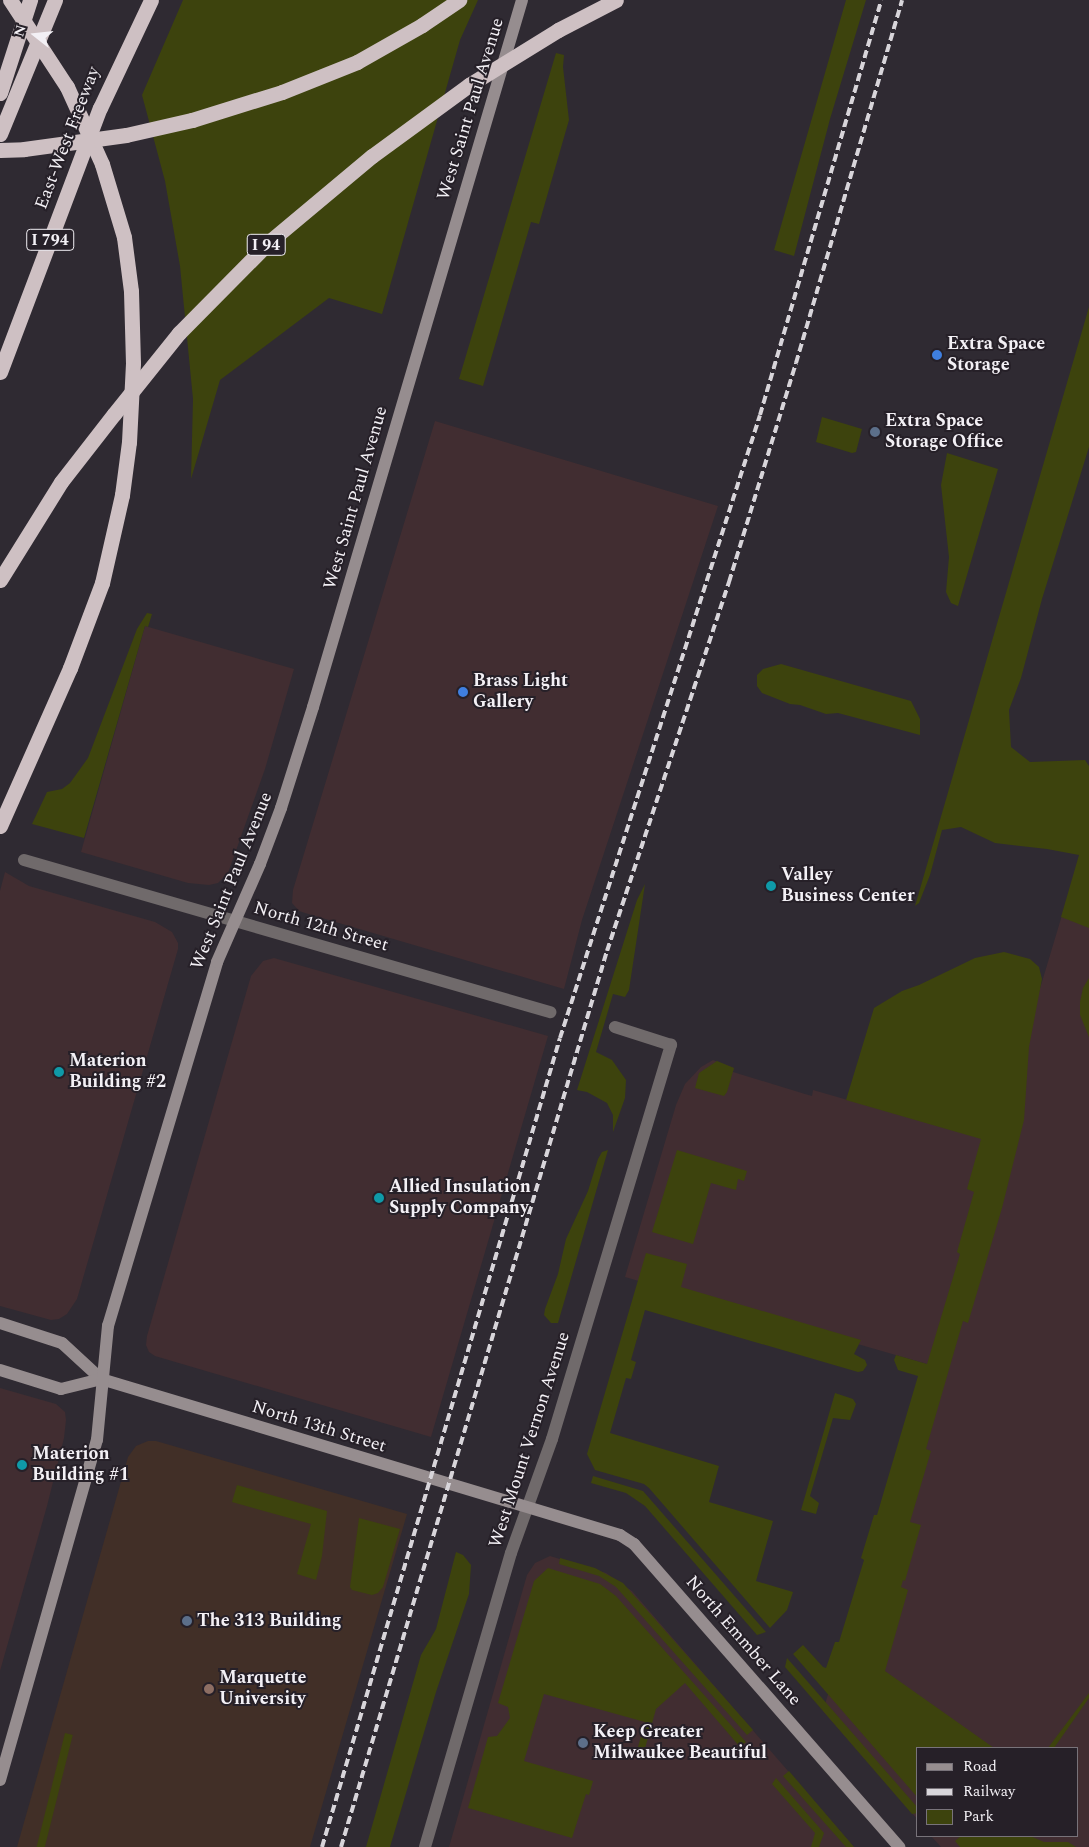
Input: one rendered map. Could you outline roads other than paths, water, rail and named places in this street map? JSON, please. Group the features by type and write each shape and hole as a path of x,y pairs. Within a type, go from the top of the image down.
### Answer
{"highway":[{"path":"0,826 32,760 70,668 102,583 122,496 129,442 133,363 131,290 124,238 107,178 67,86 10,0"},
{"path":"0,93 30,0"},
{"path":"0,134 55,0"},
{"name":"East-West Freeway","path":"0,372 140,0"},
{"path":"100,108 151,0"},
{"path":"0,150 24,149 126,135 192,120 282,92 357,62 422,25 459,0"},
{"name":"I 94","path":"0,580 61,482 114,414 179,333 268,242 372,156 469,85 558,30 616,0"}],"street":[{"name":"West Saint Paul Avenue","path":"0,1780 98,1440 101,1379 108,1326 215,969 281,808 310,716 522,0"},
{"name":"North 12th Street","path":"24,860 550,1012"},
{"name":"West Mount Vernon Avenue","path":"425,1847 509,1561 552,1439 671,1045 616,1027"},
{"name":"North 13th Street","path":"0,1323 62,1343 101,1379 528,1508"},
{"path":"0,1370 61,1389 101,1379"},
{"name":"North Emmber Lane","path":"528,1508 607,1530 634,1544 899,1847"}],"railway":[{"path":"322,1847 560,1038 760,415 881,0"},
{"path":"341,1847 607,951 729,582 796,363 902,0"}],"place":[{"name":"Extra Space Storage","path":"937,355"},
{"name":"Extra Space Storage Office","path":"875,432"},
{"name":"Brass Light Gallery","path":"463,692"},
{"name":"Valley Business Center","path":"771,886"},
{"name":"Materion Building #2","path":"59,1072"},
{"name":"Allied Insulation Supply Company","path":"379,1198"},
{"name":"Materion Building #1","path":"22,1465"},
{"name":"The 313 Building","path":"187,1621"},
{"name":"Marquette University","path":"209,1689"},
{"name":"Keep Greater Milwaukee Beautiful","path":"583,1743"}]}
